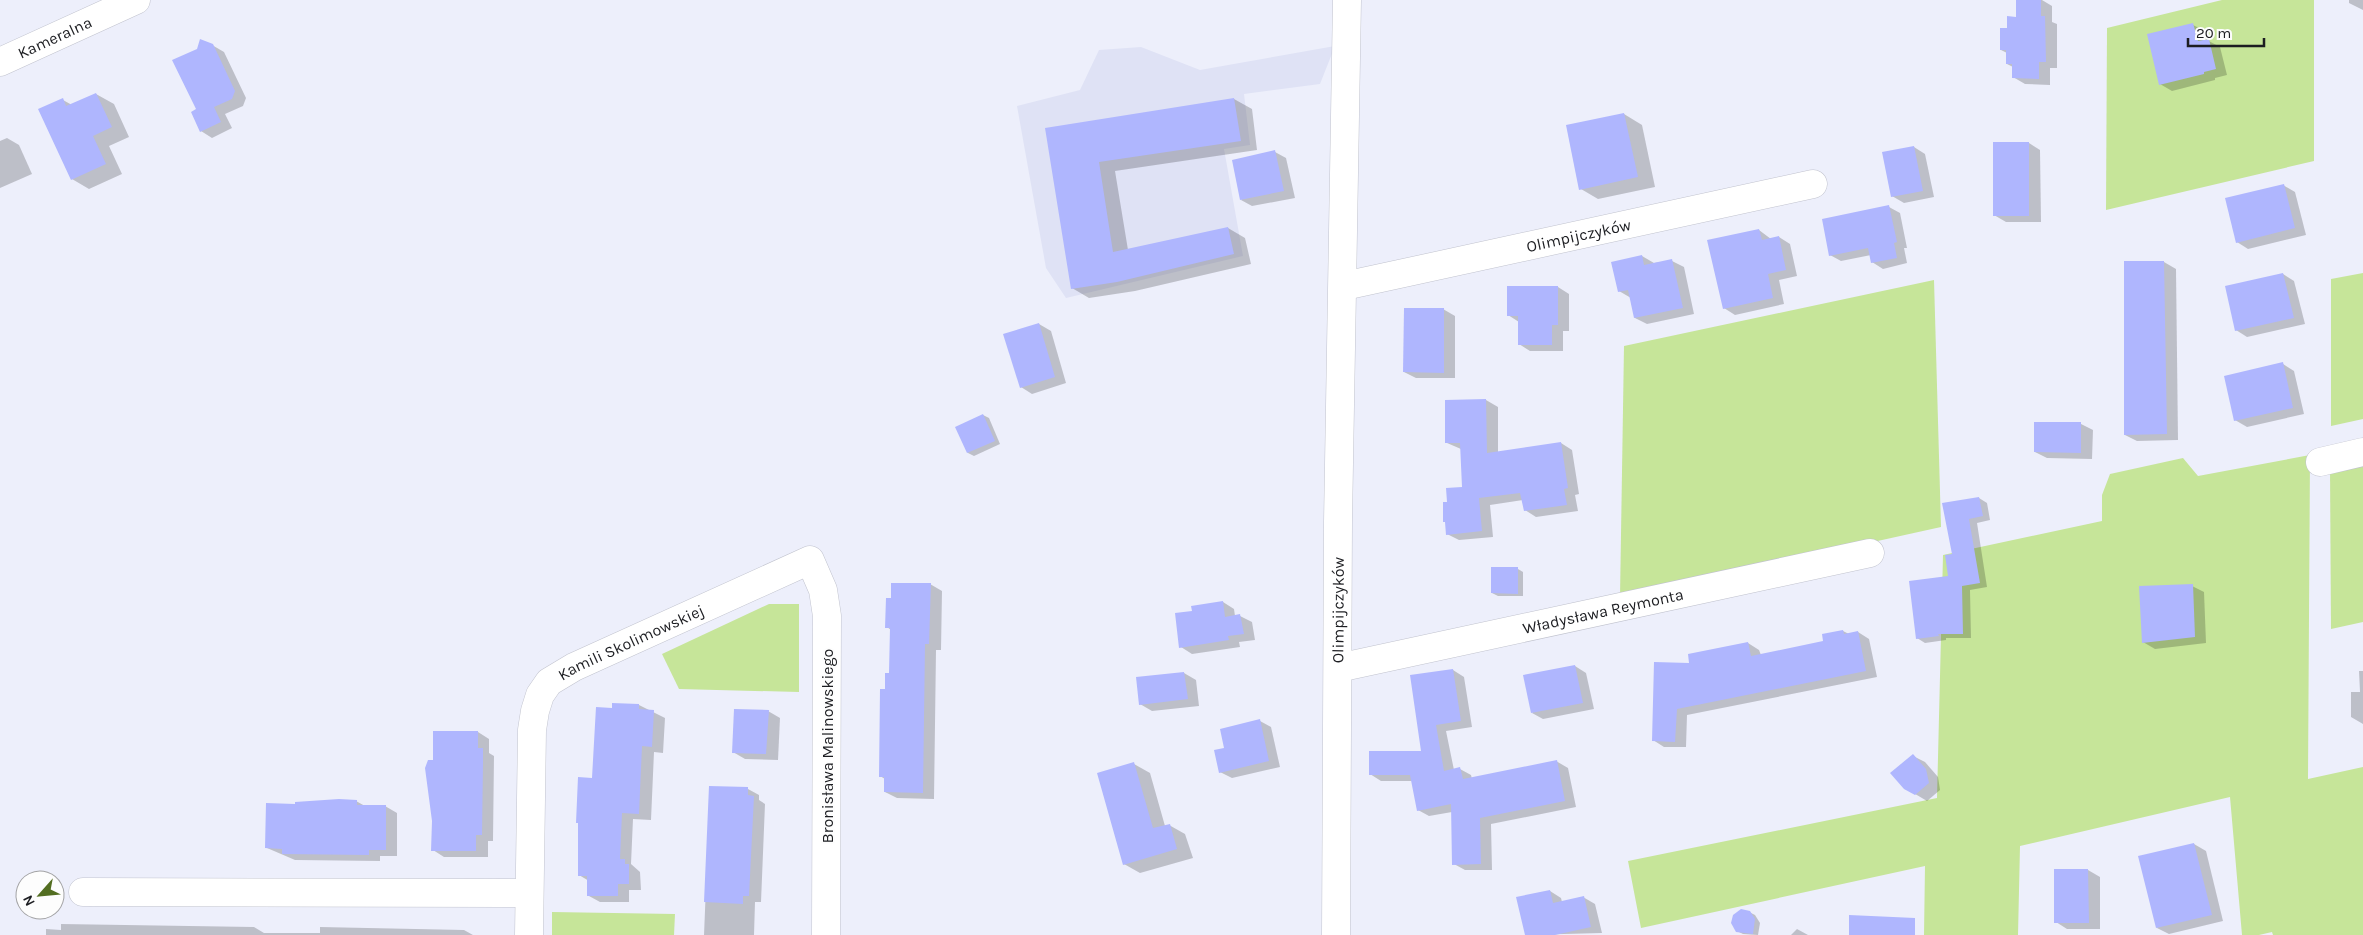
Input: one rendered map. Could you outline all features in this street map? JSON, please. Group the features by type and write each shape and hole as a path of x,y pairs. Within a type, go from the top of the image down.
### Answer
{"street":[{"name":"Kameralna","path":"0,62 136,0"},
{"name":"Olimpijczyków","path":"1336,935 1347,0"},
{"name":"Olimpijczyków","path":"1344,286 1813,184"},
{"path":"2320,462 2363,452"},
{"name":"Władysława Reymonta","path":"1338,668 1870,553"},
{"name":"Kamili Skolimowskiej","path":"529,935 532,730 540,695 549,682 574,667 810,560"},
{"name":"Bronisława Malinowskiego","path":"810,560 823,590 827,616 826,935"},
{"path":"83,892 529,892"}],"shaded area":[{"path":"1335,46 1320,84 1244,94 1250,145 1224,149 1243,256 1066,298 1046,268 1017,106 1080,90 1099,50 1141,47 1200,70"}],"green space":[{"path":"2222,0 2314,0 2314,161 2106,210 2107,28"},
{"path":"2363,273 2363,419 2331,426 2331,279"},
{"path":"1934,280 1941,527 1620,598 1624,346"},
{"path":"2310,455 2308,779 2363,767 2363,935 2273,935 2272,932 2259,935 2242,935 2230,797 2020,846 2018,935 1924,935 1925,866 1641,928 1628,861 1937,798 1943,555 2102,521 2102,495 2110,474 2183,458 2198,476"},
{"path":"2363,459 2363,622 2331,629 2330,466"},
{"path":"769,604 799,604 799,692 679,689 662,654"},
{"path":"552,912 675,914 674,935 552,935"}],"building":[{"path":"2016,0 2041,0 2041,16 2045,16 2046,62 2039,62 2039,79 2012,78 2012,64 2006,64 2006,50 2000,50 2000,28 2007,28 2007,16 2016,17"},
{"path":"2193,23 2198,41 2209,39 2216,69 2204,72 2204,74 2159,85 2147,34"},
{"path":"200,39 213,44 235,91 232,99 214,107 221,122 200,132 191,112 196,109 172,60 197,49"},
{"path":"96,93 112,127 93,136 106,164 71,180 38,109 63,98 66,106"},
{"path":"1234,98 1241,141 1099,162 1113,252 1228,227 1234,254 1117,282 1071,289 1045,128"},
{"path":"1624,113 1638,177 1579,190 1566,125"},
{"path":"1993,142 2029,142 2029,216 1993,216"},
{"path":"1914,146 1923,191 1891,197 1882,152"},
{"path":"1275,150 1284,191 1240,200 1232,160"},
{"path":"2284,184 2295,228 2236,243 2225,198"},
{"path":"1889,205 1897,242 1894,243 1897,258 1871,263 1868,248 1829,256 1822,219"},
{"path":"1759,229 1762,240 1779,236 1786,270 1768,274 1773,298 1723,309 1707,240"},
{"path":"1642,255 1644,265 1672,259 1683,308 1634,318 1628,290 1618,292 1611,262"},
{"path":"2124,261 2164,261 2167,434 2124,435"},
{"path":"2283,273 2294,318 2235,331 2225,286"},
{"path":"1507,286 1558,286 1558,325 1552,325 1552,345 1518,345 1518,316 1507,316"},
{"path":"1404,308 1444,308 1444,373 1403,372"},
{"path":"1039,323 1055,377 1020,388 1003,334"},
{"path":"2283,362 2293,408 2234,421 2224,376"},
{"path":"1486,399 1487,453 1561,442 1568,488 1564,489 1567,505 1524,511 1520,493 1479,498 1482,531 1446,535 1445,522 1443,522 1443,502 1447,502 1446,488 1462,487 1460,443 1445,443 1445,400"},
{"path":"983,414 995,441 967,453 955,427"},
{"path":"2034,422 2081,422 2081,453 2034,452"},
{"path":"1979,497 1983,516 1969,519 1980,583 1962,586 1963,634 1938,634 1939,636 1916,639 1909,581 1948,576 1945,555 1952,554 1942,503"},
{"path":"1491,567 1518,567 1518,594 1491,593"},
{"path":"891,583 931,583 929,644 925,644 923,793 884,792 884,777 879,777 880,689 885,689 885,673 889,673 890,628 885,628 886,598 891,598"},
{"path":"2193,584 2195,637 2142,643 2139,586"},
{"path":"1223,601 1225,617 1240,614 1244,634 1228,636 1229,640 1179,648 1175,613 1192,611 1191,606"},
{"path":"1843,630 1844,634 1858,631 1866,671 1677,709 1675,742 1652,741 1654,662 1689,663 1688,654 1748,642 1751,656 1823,641 1822,634"},
{"path":"1575,665 1583,703 1531,713 1523,675"},
{"path":"1453,669 1461,721 1436,725 1444,771 1460,767 1463,779 1557,760 1565,801 1480,818 1481,864 1452,865 1451,804 1417,811 1410,775 1369,775 1369,751 1421,751 1410,675"},
{"path":"1184,672 1188,699 1139,705 1136,677"},
{"path":"612,703 639,704 639,709 654,710 652,747 642,746 639,814 622,813 620,859 625,859 625,864 629,864 629,884 618,884 618,896 587,896 587,876 578,876 578,823 576,823 578,777 592,778 596,707 612,708"},
{"path":"734,709 769,710 766,754 732,753"},
{"path":"1260,719 1269,761 1219,773 1214,750 1224,748 1220,729"},
{"path":"433,731 478,731 478,748 483,748 482,835 476,835 476,851 431,851 432,821 425,768 428,760 433,760"},
{"path":"1913,754 1926,769 1929,783 1915,795 1904,789 1890,773"},
{"path":"1134,762 1153,828 1170,824 1177,849 1123,865 1097,773"},
{"path":"709,786 748,787 748,795 754,796 749,896 743,896 743,904 704,902"},
{"path":"339,799 357,800 357,805 386,805 386,850 369,850 369,855 282,854 282,849 265,848 266,803 295,804 295,802"},
{"path":"2194,843 2212,915 2156,928 2138,856"},
{"path":"2054,869 2088,869 2089,923 2054,923"},
{"path":"1550,890 1553,903 1584,896 1591,927 1555,935 1525,935 1516,897"},
{"path":"1741,909 1750,911 1755,919 1753,934 1736,932 1731,923 1733,915"},
{"path":"1849,915 1915,918 1915,935 1849,935"}]}
